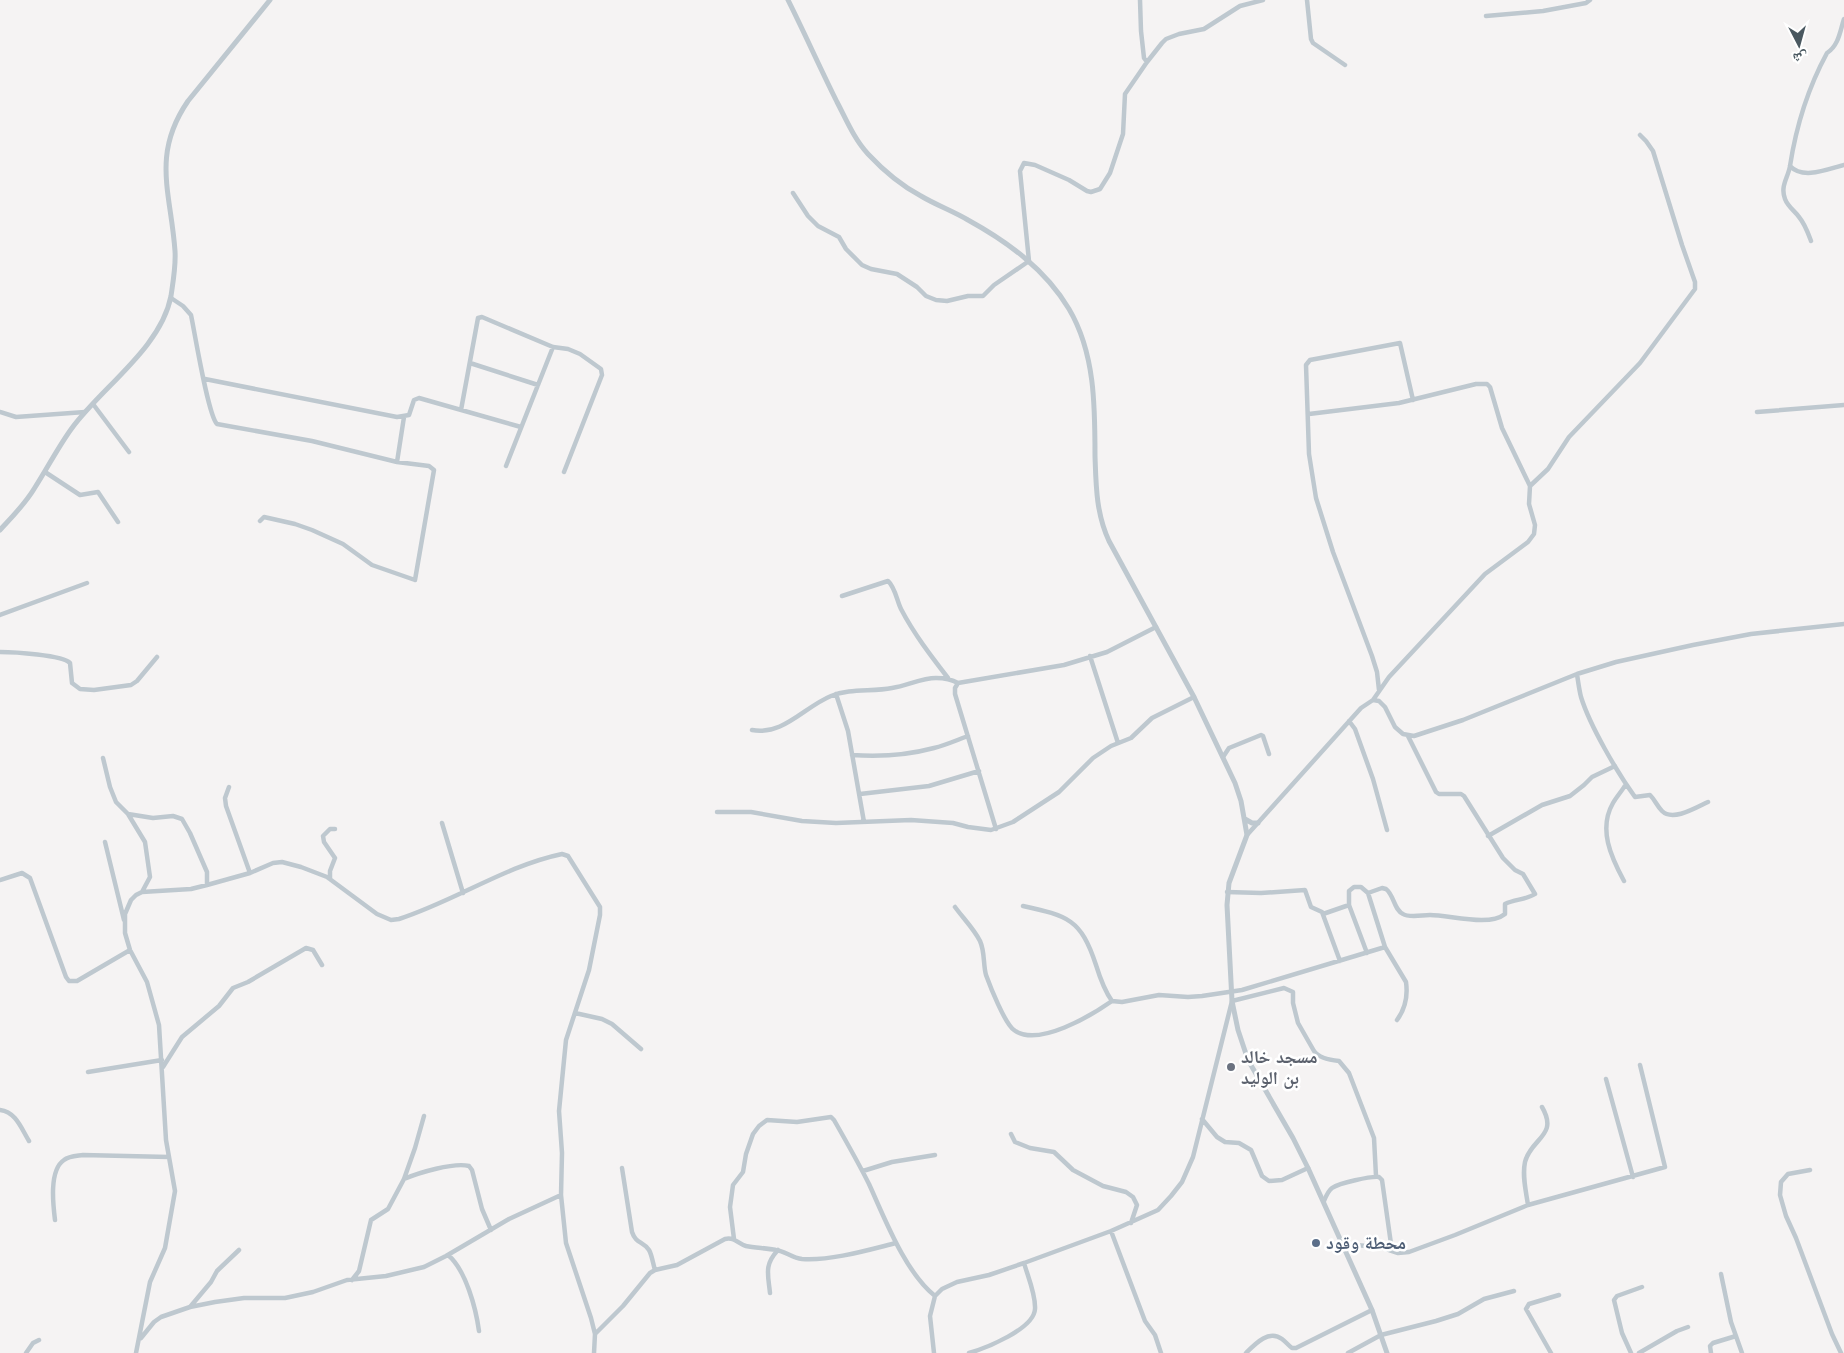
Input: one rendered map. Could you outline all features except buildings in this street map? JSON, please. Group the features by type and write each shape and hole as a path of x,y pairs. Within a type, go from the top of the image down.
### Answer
{"street":[{"path":"0,530 33,491 72,428 146,346 156,332 170,298 175,257 165,167 172,129 188,101 270,0"},
{"path":"788,0 852,131 868,154 896,179 920,195 1004,241 1029,261 1046,279 1069,309 1080,336 1093,380 1096,494 1100,517 1109,541 1194,698 1223,757 1235,783 1245,819 1247,835"},
{"path":"1140,0 1144,58 1147,62"},
{"path":"1029,261 1020,171 1024,163 1035,165 1091,192 1100,189 1110,173 1119,150 1124,129 1125,94 1162,43 1166,39 1179,34 1204,29 1240,6 1263,0"},
{"path":"1307,0 1311,39 1344,64"},
{"path":"1486,16 1543,12 1586,4 1590,0"},
{"path":"1811,241 1799,216 1784,198 1783,186 1790,166 1794,141 1815,76 1827,53 1842,37 1844,19"},
{"path":"1530,486 1548,469 1569,437 1640,363 1695,289 1695,282 1653,151 1640,135"},
{"path":"1790,166 1798,172 1810,173 1844,165"},
{"path":"793,193 808,216 818,226 839,237 846,249 862,265 871,269 897,274 917,287 926,296 936,300 947,301 968,296 983,296 1029,261"},
{"path":"170,298 183,306 191,316 212,416 217,424 312,441 397,462 429,466 434,470 415,580 372,565 343,544 295,524 263,517 260,521"},
{"path":"461,410 478,318 482,317 553,347 568,349 580,354 601,369 602,372 564,472"},
{"path":"1379,690 1377,672 1372,656 1333,552 1316,498 1310,454 1306,365 1310,360 1396,342 1401,346 1414,400"},
{"path":"506,466 553,347"},
{"path":"470,363 538,385"},
{"path":"204,379 404,417 409,415 414,400 419,398 521,427"},
{"path":"1309,414 1414,400 1476,384 1487,384 1490,387 1502,428 1530,486 1529,504 1535,525 1534,534 1528,542 1485,574 1379,690 1373,700 1360,708 1247,835 1235,864 1227,892 1226,905 1232,1000 1238,1030 1248,1060 1293,1138 1324,1201 1372,1310 1387,1353"},
{"path":"93,404 129,452"},
{"path":"1757,412 1844,405"},
{"path":"0,412 16,417 85,412"},
{"path":"397,462 404,417"},
{"path":"45,472 80,495 98,492 118,522"},
{"path":"842,596 888,581 891,584 900,608 930,655 948,678 958,683 1056,666 1118,647 1156,627"},
{"path":"0,615 87,583"},
{"path":"1373,700 1379,701 1385,707 1395,727 1403,734 1408,736 1422,735 1576,674 1692,645 1741,636 1844,624"},
{"path":"0,652 41,654 66,659 70,663 72,683 80,689 94,690 131,685 137,681 157,657"},
{"path":"1090,656 1118,743"},
{"path":"1576,674 1581,697 1592,722 1615,766 1635,797 1650,795 1663,812 1667,814 1683,812 1708,802"},
{"path":"752,730 760,732 772,731 785,725 822,700 846,691 893,688 925,679 948,678"},
{"path":"958,683 955,688 955,694 996,828"},
{"path":"836,694 848,731 864,822"},
{"path":"717,812 751,812 802,821 864,822 911,820 953,823 987,830 996,828 1013,822 1059,792 1093,758 1111,746 1131,738 1152,718 1194,698"},
{"path":"1349,721 1355,729 1370,771 1387,830"},
{"path":"852,755 878,756 914,752 935,748 968,736"},
{"path":"1223,757 1229,748 1261,736 1263,736 1270,754"},
{"path":"1368,892 1382,888 1386,889 1402,914 1407,916 1431,915 1484,920 1501,917 1505,914 1504,907 1508,903 1535,894 1523,874 1514,870 1503,858 1464,796 1462,794 1439,794 1436,792 1408,736"},
{"path":"103,758 110,787 116,802 128,814 145,842 150,877 142,892"},
{"path":"1488,836 1542,805 1570,796 1592,777 1615,766"},
{"path":"860,794 929,786 979,771"},
{"path":"1624,881 1610,851 1606,829 1614,803 1626,784"},
{"path":"229,787 225,798 226,806 250,873"},
{"path":"128,814 153,818 173,816 182,819 207,872 207,885"},
{"path":"1245,819 1252,823 1258,823"},
{"path":"442,823 463,893"},
{"path":"330,880 330,871 335,858 324,842 323,836 330,829 335,829"},
{"path":"105,842 130,950 146,982 158,1019 161,1036 166,1140 175,1197 166,1248 150,1282 136,1353"},
{"path":"125,924 125,914 131,900 142,892 191,889 250,873 273,863 282,862 301,867 330,880 377,914 391,920 408,916 514,869 562,854 568,856 600,907 589,970 566,1040 558,1111 562,1153 561,1195 566,1243 595,1334 594,1353"},
{"path":"0,880 22,873 30,878 45,924 69,981 77,981 130,950"},
{"path":"1367,953 1349,905 1349,891 1354,888 1361,887 1368,892 1384,947 1406,982 1404,1011 1398,1020"},
{"path":"1227,892 1261,893 1305,890 1311,907 1318,909 1323,914 1340,961"},
{"path":"1323,914 1349,905"},
{"path":"1023,906 1050,912 1069,919 1080,929 1087,941 1106,992 1112,1001"},
{"path":"955,907 980,942 986,974 992,991 1009,1025 1014,1030 1031,1034 1043,1034 1059,1030 1096,1012 1112,1001 1122,1002 1159,995 1188,997 1232,992 1252,988 1384,947"},
{"path":"162,1068 182,1036 219,1006 233,988 248,982 306,948 313,950 322,966"},
{"path":"1232,1000 1284,988 1293,992 1293,1003 1298,1024 1317,1055 1339,1061 1349,1073 1374,1138 1376,1176"},
{"path":"934,1353 930,1316 935,1296 942,1289 957,1282 989,1275 1024,1263 1131,1223 1158,1210 1182,1182 1193,1157 1232,1000"},
{"path":"575,1013 602,1019 612,1024 641,1049"},
{"path":"88,1072 162,1060"},
{"path":"1344,1247 1355,1244 1380,1247 1402,1254 1455,1235 1528,1205 1662,1168 1666,1164 1640,1065"},
{"path":"1606,1079 1632,1177"},
{"path":"1528,1205 1524,1176 1526,1161 1532,1149 1548,1128 1546,1113 1542,1107"},
{"path":"0,1110 7,1111 15,1118 29,1141"},
{"path":"352,1280 359,1271 371,1220 388,1209 404,1179 424,1116"},
{"path":"734,1239 730,1207 733,1185 743,1172 746,1154 753,1134 759,1126 767,1120 797,1122 828,1117 833,1118 862,1171 896,1243 924,1287 935,1296"},
{"path":"1202,1119 1217,1137 1225,1142 1239,1143 1251,1150 1262,1176 1269,1181 1282,1180 1308,1168"},
{"path":"1011,1134 1015,1142 1030,1148 1054,1152 1073,1170 1103,1186 1126,1192 1133,1197 1137,1205 1131,1223"},
{"path":"55,1220 53,1185 58,1165 63,1160 83,1155 169,1157"},
{"path":"862,1171 892,1162 936,1155"},
{"path":"404,1179 436,1170 469,1166 472,1170 482,1209 491,1230"},
{"path":"622,1168 634,1239 646,1246 650,1251 654,1270"},
{"path":"1810,1170 1788,1174 1781,1182 1780,1195 1786,1216 1841,1353"},
{"path":"1324,1201 1333,1187 1376,1176 1382,1180 1392,1251"},
{"path":"140,1339 154,1322 190,1307 244,1298 285,1298 313,1292 336,1283 406,1273 424,1267 509,1219 561,1195"},
{"path":"1111,1231 1145,1321 1155,1335 1161,1353"},
{"path":"595,1334 623,1306 654,1270 677,1265 725,1239 734,1239 747,1246 778,1250 801,1259 822,1258 896,1243"},
{"path":"190,1307 211,1282 217,1271 239,1250"},
{"path":"770,1293 767,1265 778,1250"},
{"path":"448,1255 456,1264 462,1276 476,1311 480,1332"},
{"path":"969,1353 1006,1337 1030,1321 1034,1316 1035,1306 1024,1263"},
{"path":"1721,1274 1742,1353"},
{"path":"1631,1353 1622,1333 1614,1300 1617,1296 1642,1287"},
{"path":"1348,1353 1381,1335 1458,1314 1484,1299 1514,1291"},
{"path":"1551,1353 1526,1309 1529,1304 1559,1295"},
{"path":"1246,1353 1260,1339 1270,1336 1280,1338 1292,1348 1296,1348 1372,1310"},
{"path":"143,1317 154,1322"},
{"path":"1639,1353 1677,1331 1688,1327"},
{"path":"1711,1353 1710,1346 1713,1343 1736,1336"},
{"path":"26,1353 32,1343 39,1340"}],"place":[{"name":"مسجد خالد بن الوليد","path":"1231,1067"},
{"name":"محطة وقود","path":"1316,1243"}]}
